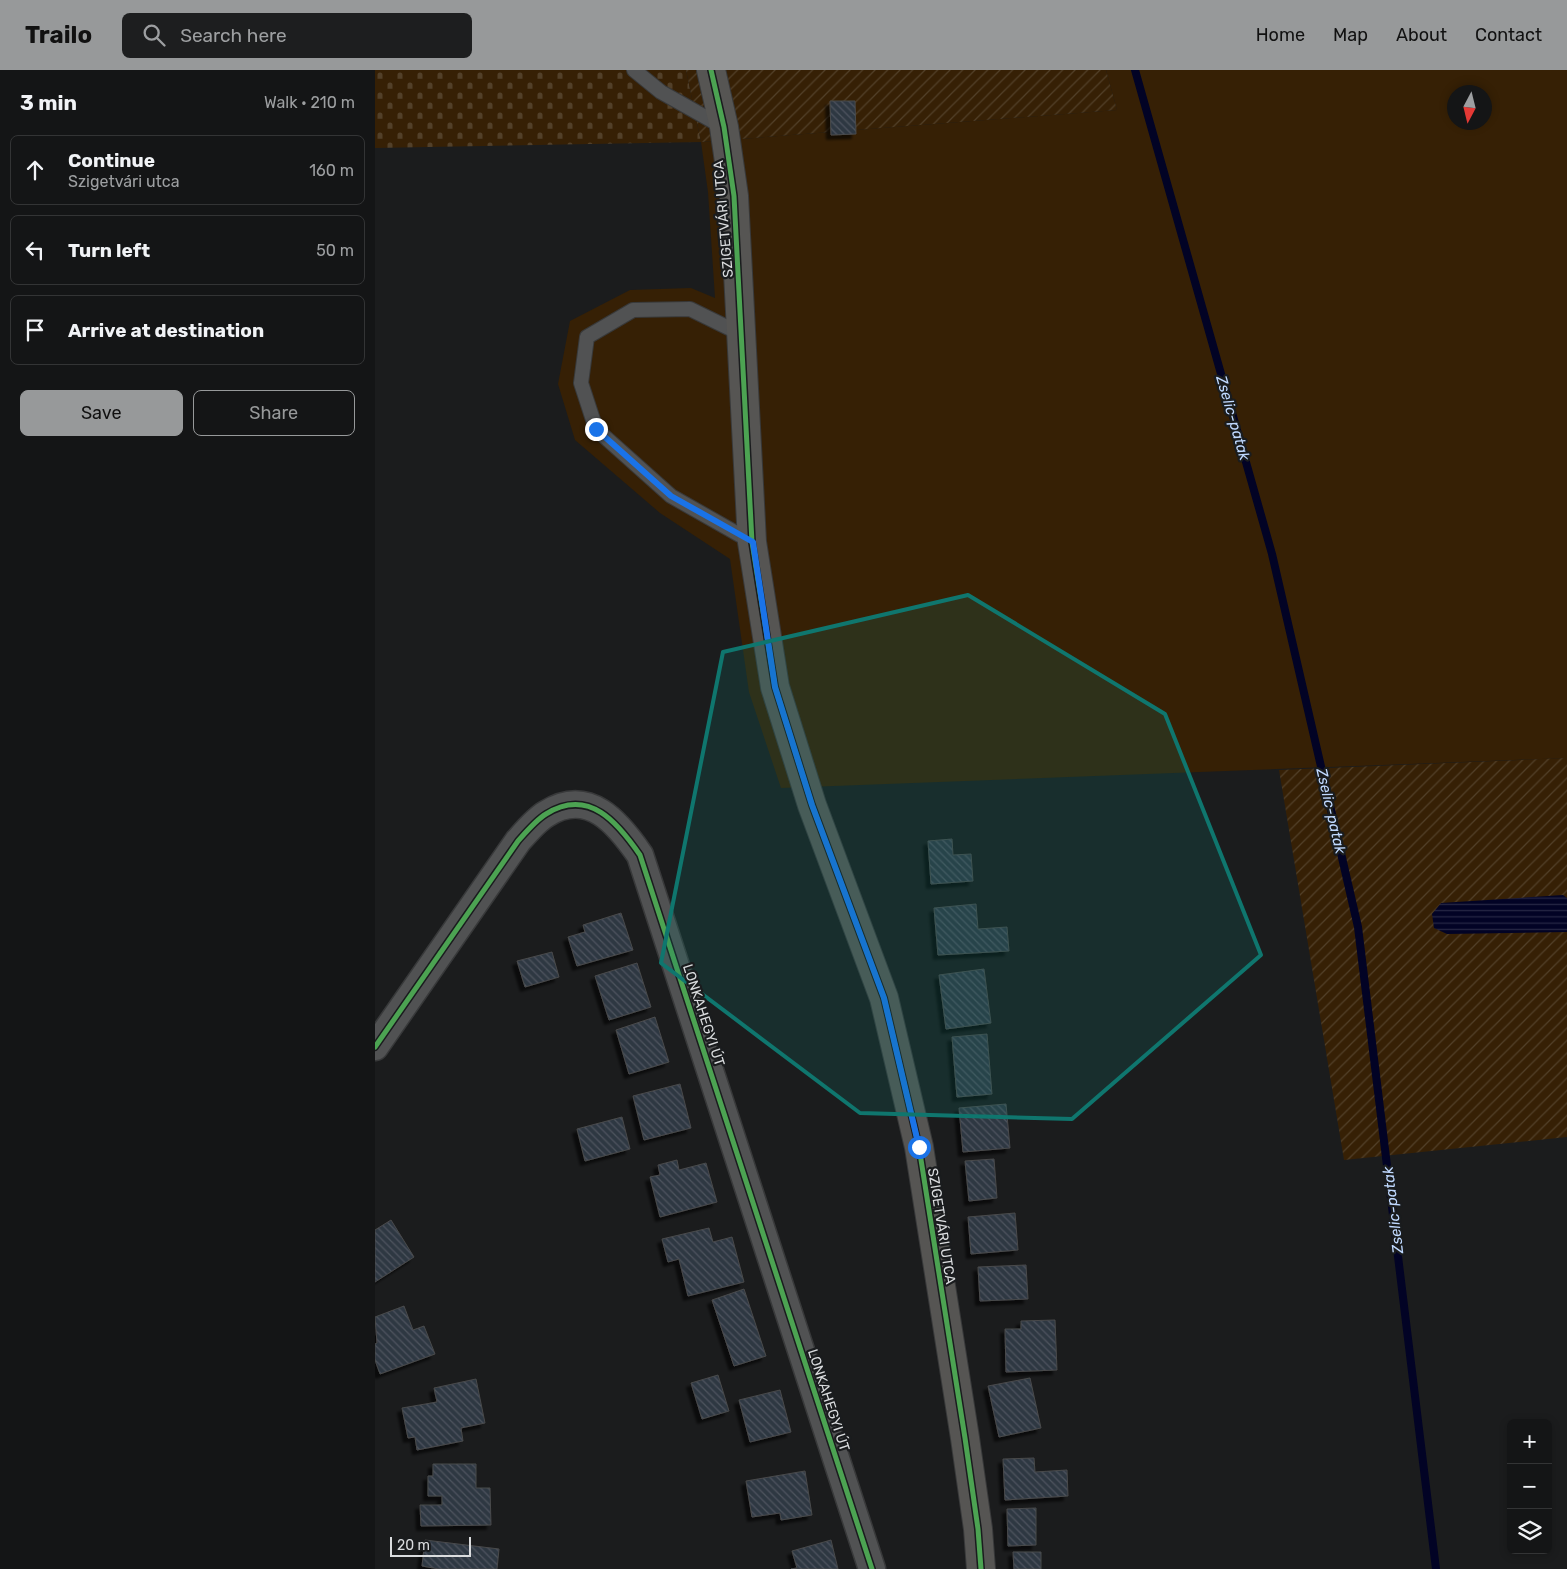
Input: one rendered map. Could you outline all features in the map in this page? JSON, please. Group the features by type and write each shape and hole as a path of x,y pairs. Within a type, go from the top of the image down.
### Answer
{"street":[{"name":"SZIGETVÁRI UTCA","path":"711,70 724,127 734,196 753,542 775,687 812,805 884,998 919,1147 965,1438 978,1529 981,1569"},
{"name":"LONKAHEGYI ÚT","path":"375,1047 518,841 545,814 570,804 600,810 621,828 640,855 873,1569"}],"lane":[{"path":"634,70 661,92 724,127"},
{"path":"743,336 690,308 633,310 587,337 581,383 596,429 671,496 753,542"}],"highlighted area":[{"path":"968,595 1165,714 1261,955 1072,1119 860,1113 661,963 723,652"}],"green space":[{"path":"375,70 686,70 701,142 375,148"},
{"path":"686,70 1106,70 1117,110 701,142"},
{"path":"1106,70 1567,70 1567,758 781,788 749,692 730,559 660,513 575,440 558,384 570,321 630,290 691,288 715,298 708,192 701,142 1117,110"},
{"path":"1567,758 1567,1137 1344,1160 1279,770"}],"water":[{"path":"1563,895 1567,898 1567,932 1447,934 1434,928 1432,914 1441,903"}],"building":[{"path":"830,101 855,101 856,134 831,135"},
{"path":"952,839 953,855 971,854 973,881 931,884 928,841"},
{"path":"976,904 978,929 1007,927 1009,951 938,955 934,908"},
{"path":"621,913 633,950 577,966 568,937 585,932 583,925"},
{"path":"552,952 559,977 525,987 517,961"},
{"path":"637,963 651,1007 609,1020 595,976"},
{"path":"984,969 991,1023 946,1029 939,975"},
{"path":"655,1017 669,1062 629,1074 616,1030"},
{"path":"987,1034 992,1094 957,1097 952,1037"},
{"path":"680,1084 691,1128 644,1140 633,1096"},
{"path":"1006,1104 1010,1148 963,1152 959,1108"},
{"path":"622,1117 630,1149 585,1161 577,1129"},
{"path":"994,1159 997,1198 969,1201 965,1161"},
{"path":"677,1160 679,1170 706,1163 717,1202 660,1217 650,1177 660,1175 658,1165"},
{"path":"1015,1213 1018,1250 971,1254 968,1217"},
{"path":"391,1220 414,1257 375,1282 375,1230"},
{"path":"709,1228 713,1242 732,1237 744,1282 688,1296 679,1259 668,1262 662,1239"},
{"path":"1026,1265 1028,1299 980,1301 978,1267"},
{"path":"744,1289 766,1356 734,1366 712,1300"},
{"path":"404,1306 413,1330 424,1326 435,1354 380,1374 375,1360 375,1344 377,1343 375,1317"},
{"path":"1055,1320 1057,1370 1006,1372 1005,1329 1021,1329 1021,1321"},
{"path":"718,1375 729,1411 702,1419 691,1383"},
{"path":"1030,1378 1041,1428 999,1437 988,1386"},
{"path":"476,1379 485,1423 461,1428 463,1441 417,1450 415,1437 408,1438 402,1408 437,1402 434,1388"},
{"path":"780,1390 791,1432 750,1442 739,1400"},
{"path":"1034,1458 1035,1472 1067,1470 1068,1496 1005,1500 1003,1459"},
{"path":"433,1464 476,1464 476,1488 490,1488 491,1525 421,1526 420,1505 442,1505 442,1496 428,1496 428,1476 433,1476"},
{"path":"805,1471 812,1515 781,1520 780,1513 752,1517 746,1481"},
{"path":"1036,1508 1036,1545 1008,1546 1007,1509"},
{"path":"425,1540 499,1549 497,1569 439,1569 422,1566"},
{"path":"831,1540 838,1569 791,1569 797,1568 792,1551"},
{"path":"1013,1552 1041,1552 1041,1569 1014,1569"}],"waterway":[{"name":"Zselic-patak","path":"1135,70 1272,554 1358,927 1436,1569"}],"cycle path":[{"path":"711,70 724,127 734,196 752,542 775,687 812,805 884,998 919,1147 965,1438 978,1529 981,1569"},
{"path":"375,1047 518,841 539,819 561,807 576,805 589,807 601,812 622,831 640,855 872,1569"}],"route":[{"path":"596,429 671,496 753,542 775,687 812,805 884,998 919,1147"}]}
